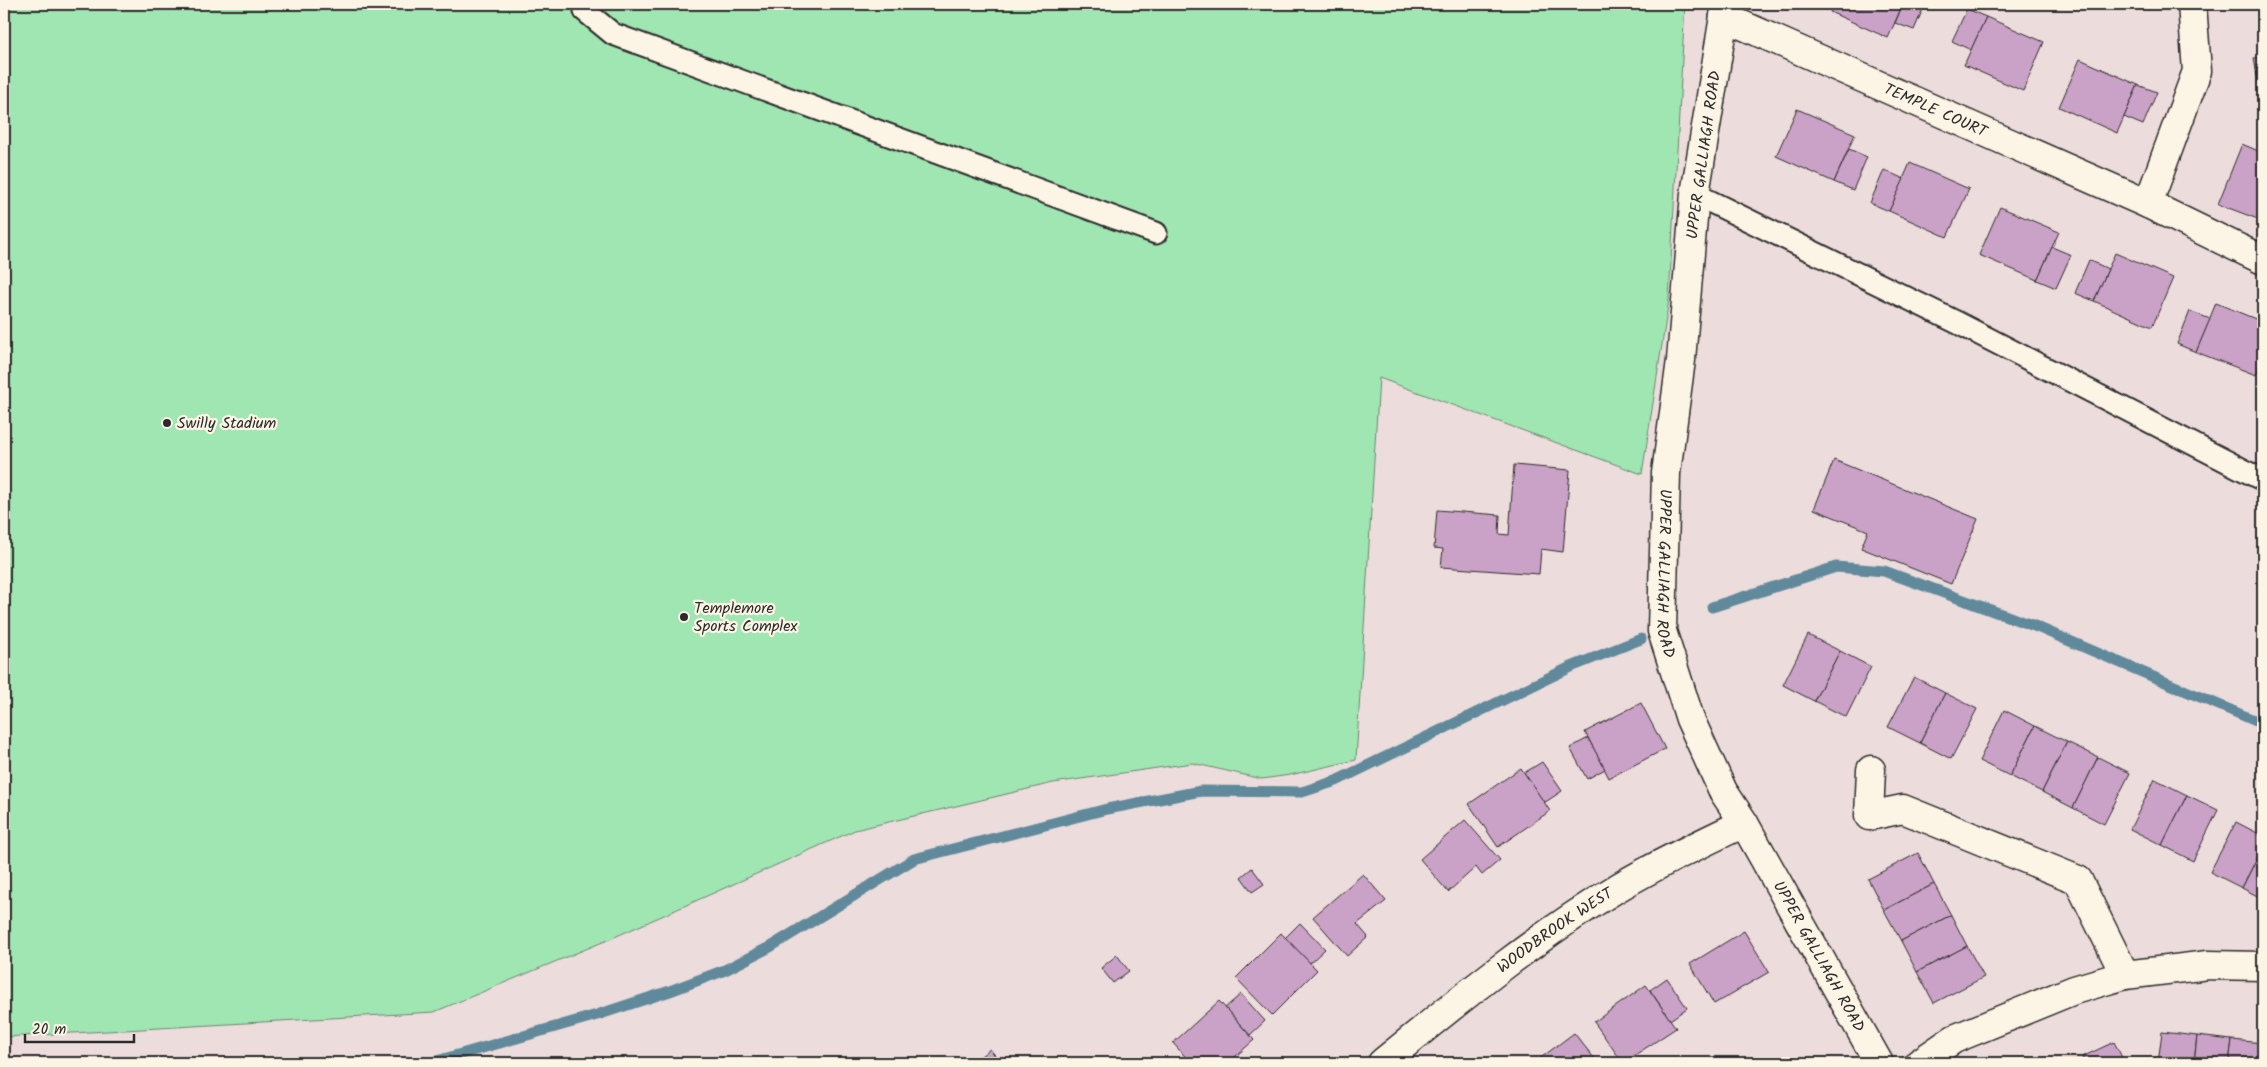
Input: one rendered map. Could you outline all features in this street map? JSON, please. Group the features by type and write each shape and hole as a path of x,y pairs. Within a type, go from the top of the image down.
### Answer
{"street":[{"path":"2148,204 2196,71 2192,4"},
{"name":"TEMPLE COURT","path":"1725,10 2148,204 2263,260"},
{"name":"UPPER GALLIAGH ROAD","path":"1725,10 1695,194 1682,360 1666,473 1662,631 1690,719 1723,791 1744,823 1879,1063"},
{"path":"1871,770 1869,816 1903,809 2078,880 2125,976"},
{"name":"WOODBROOK WEST","path":"1382,1063 1487,977 1619,887 1744,823"},
{"path":"1919,1063 1954,1039 2074,990 2125,976 2208,965 2263,966"}],"lane":[{"path":"585,4 585,11 613,34 1156,233"},
{"path":"1695,194 1967,328 2263,480"}],"green space":[{"name":"Templemore Sports Complex","path":"4,4 1685,4 1669,299 1642,474 1379,378 1356,760 1290,775 1262,779 1192,763 1053,783 855,830 610,939 434,1012 4,1037"}],"building":[{"path":"1834,4 1903,4 1888,38 1830,12"},
{"path":"1903,4 1925,4 1914,30 1895,23"},
{"path":"1967,9 1986,17 1971,50 1952,41"},
{"path":"1986,17 2044,42 2023,91 1964,65"},
{"path":"2263,57 2263,113 2254,58"},
{"path":"2080,59 2138,85 2117,133 2059,107"},
{"path":"2138,85 2157,92 2143,125 2124,117"},
{"path":"1797,109 1855,134 1834,182 1776,156"},
{"path":"2242,144 2263,153 2263,221 2218,204"},
{"path":"1849,149 1867,157 1853,190 1834,182"},
{"path":"1910,163 1969,189 1947,237 1889,211"},
{"path":"1884,170 1904,179 1889,211 1870,203"},
{"path":"2000,207 2059,232 2037,280 1979,255"},
{"path":"2052,247 2071,255 2056,288 2037,280"},
{"path":"2115,253 2173,278 2152,327 2094,301"},
{"path":"2089,260 2108,269 2094,301 2075,293"},
{"path":"2216,303 2263,322 2263,356 2256,375 2196,352"},
{"path":"2190,311 2210,319 2196,352 2177,344"},
{"path":"1834,460 1978,519 1951,584 1861,548 1868,531 1814,509"},
{"path":"1514,465 1570,470 1563,552 1541,549 1539,574 1441,567 1443,549 1434,548 1437,510 1500,515 1499,534 1509,535"},
{"path":"1808,635 1840,651 1814,701 1783,685"},
{"path":"1840,651 1871,667 1846,717 1814,701"},
{"path":"1914,677 1945,693 1920,743 1888,727"},
{"path":"1945,693 1977,709 1951,759 1920,743"},
{"path":"1641,703 1665,749 1609,778 1585,732"},
{"path":"2004,710 2035,726 2010,776 1979,761"},
{"path":"2035,726 2067,742 2042,792 2010,776"},
{"path":"1588,738 1605,769 1587,779 1570,748"},
{"path":"2067,742 2098,757 2073,808 2042,792"},
{"path":"2098,757 2130,773 2104,824 2073,808"},
{"path":"1542,762 1562,791 1544,803 1524,773"},
{"path":"1521,768 1550,811 1498,847 1469,804"},
{"path":"2155,779 2187,795 2162,845 2130,829"},
{"path":"2187,795 2218,810 2193,861 2162,845"},
{"path":"1465,820 1500,860 1482,875 1476,867 1448,892 1420,859"},
{"path":"2236,822 2263,836 2263,846 2242,888 2210,872"},
{"path":"2263,846 2263,899 2242,888"},
{"path":"1918,853 1934,884 1884,910 1868,879"},
{"path":"1252,868 1264,884 1252,892 1241,877"},
{"path":"1363,874 1386,901 1357,924 1368,937 1347,956 1313,917"},
{"path":"1934,884 1951,915 1901,941 1884,910"},
{"path":"1951,915 1967,946 1917,972 1901,941"},
{"path":"1300,923 1325,949 1310,963 1285,938"},
{"path":"1744,931 1769,972 1714,1004 1690,964"},
{"path":"1281,933 1317,970 1272,1015 1236,978"},
{"path":"1967,946 1984,977 1934,1003 1917,972"},
{"path":"1117,955 1129,971 1113,983 1101,968"},
{"path":"1667,978 1687,1008 1670,1020 1650,990"},
{"path":"1646,985 1676,1028 1623,1063 1594,1022"},
{"path":"1241,994 1265,1021 1250,1035 1225,1008"},
{"path":"1219,1001 1254,1040 1228,1063 1191,1063 1173,1043"},
{"path":"2162,1032 2197,1036 2194,1063 2158,1063"},
{"path":"1574,1033 1598,1063 1534,1063"},
{"path":"2197,1036 2232,1040 2229,1063 2194,1063"},
{"path":"2232,1040 2263,1043 2263,1063 2229,1063"},
{"path":"2114,1042 2125,1063 2085,1063 2082,1057"},
{"path":"990,1049 997,1058 991,1063 972,1063"}],"waterway":[{"path":"1712,607 1836,567 1884,571 2037,627 2263,724"},
{"path":"430,1063 597,1015 670,991 725,970 770,947 914,859 1107,809 1201,791 1302,792 1336,781 1571,667 1641,639"}],"place":[{"name":"Swilly Stadium","path":"167,423"},
{"name":"Templemore Sports Complex","path":"684,617"}]}
